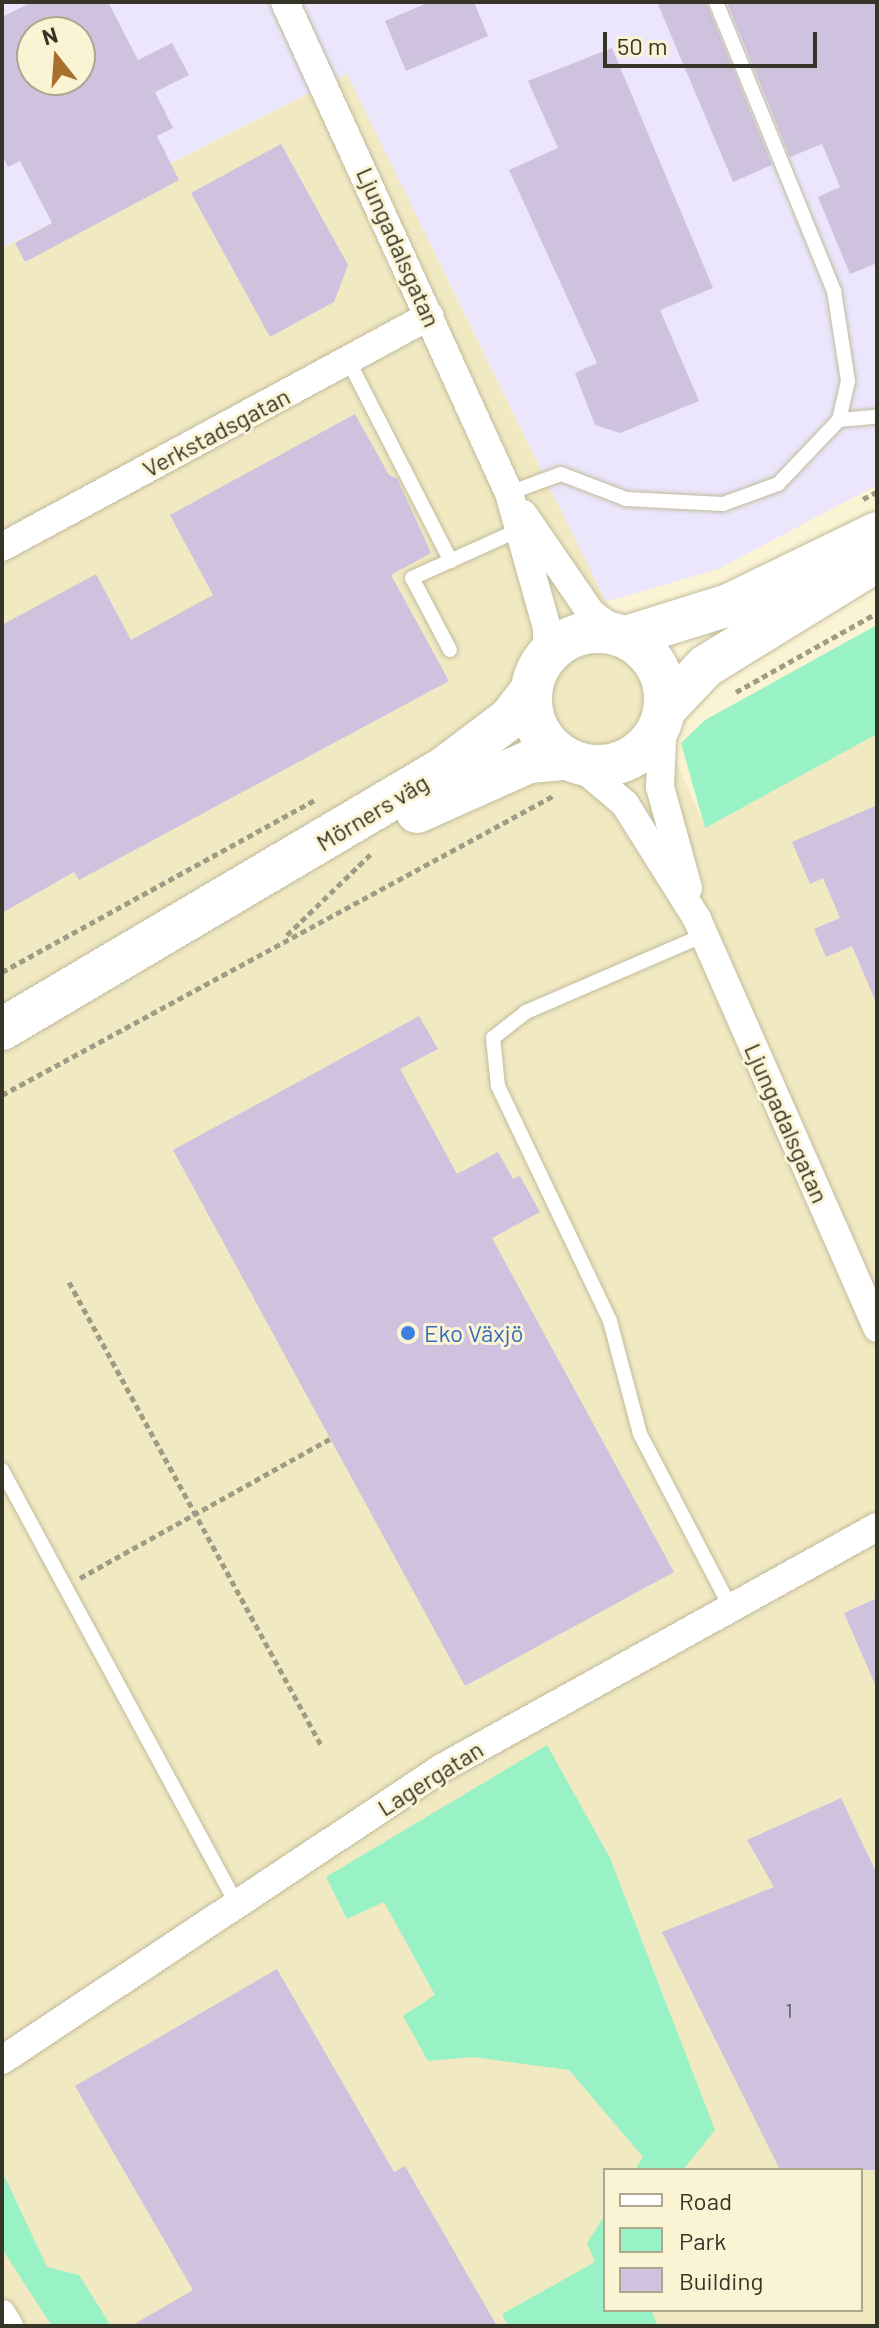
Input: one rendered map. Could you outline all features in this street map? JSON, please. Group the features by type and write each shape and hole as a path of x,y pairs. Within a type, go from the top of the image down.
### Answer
{"main road":[{"path":"877,533 729,605 623,636 567,638 539,673 538,731 569,773 627,761 647,747 664,713 706,666 877,561"},
{"path":"623,636 657,665 664,713"},
{"name":"Mörners väg","path":"8,1028 199,917 444,768 510,718 539,673"},
{"name":"Mörners väg","path":"199,917 498,773 569,773"}],"street":[{"name":"Ljungadalsgatan","path":"285,2 509,493 547,628 539,673"},
{"name":"Verkstadsgatan","path":"2,547 430,316"},
{"name":"Ljungadalsgatan","path":"509,493 591,613 623,636"},
{"name":"Ljungadalsgatan","path":"664,713 660,787 700,927"},
{"name":"Ljungadalsgatan","path":"569,773 625,804 700,927 877,1328"},
{"name":"Lagergatan","path":"2,2060 442,1768 877,1527"},
{"path":"2,2314 9,2326"}],"lane":[{"path":"509,493 561,474 626,499 723,504 778,484 839,420 848,381 834,291 716,2"},
{"path":"348,360 451,561"},
{"path":"839,420 877,417"},
{"path":"450,650 412,578 519,530"},
{"path":"700,927 526,1012 493,1038 498,1086 610,1321 640,1434 731,1608"},
{"path":"2,1470 237,1904"}],"path":[{"path":"728,696 807,655 877,613"},
{"path":"2,1095 271,948 569,773"},
{"path":"2,972 331,792"},
{"path":"271,948 322,907 405,818"},
{"path":"69,1282 321,1745"},
{"path":"65,1586 330,1439"}],"shaded area":[{"path":"2,2 877,2 877,485 718,569 606,602 347,74 2,248"},
{"path":"347,74 606,602 705,827 877,734 877,2326 2,2326 2,248"}],"green space":[{"path":"877,625 877,734 705,828 681,743 705,720"},
{"path":"547,1745 610,1858 715,2130 685,2168 636,2168 643,2157 569,2070 473,2057 428,2061 403,2016 435,1995 384,1902 347,1919 326,1877"},
{"path":"2,2171 47,2267 79,2275 111,2326 52,2326 2,2249"},
{"path":"603,2218 603,2312 652,2312 658,2326 508,2326 502,2314 595,2262 587,2243"}],"building":[{"path":"32,2 108,2 138,60 172,43 189,75 155,92 173,128 157,136 179,180 25,262 15,243 52,223 20,161 8,167 2,155 2,17"},
{"path":"430,2 474,2 488,36 406,71 385,21"},
{"path":"657,2 706,2 772,165 733,182"},
{"path":"727,2 877,2 877,263 850,274 818,197 840,187 822,144 790,157"},
{"path":"612,48 713,288 660,310 699,401 620,433 595,425 575,373 597,363 509,170 558,148 528,81"},
{"path":"281,144 348,265 334,302 270,337 191,193"},
{"path":"355,414 389,475 397,478 431,553 391,575 449,681 79,880 74,872 2,913 2,625 96,574 131,640 213,595 170,515"},
{"path":"877,805 877,1005 852,946 826,957 814,929 840,918 823,878 810,884 792,842"},
{"name":"Eko Växjö","path":"419,1016 438,1049 400,1069 457,1174 498,1152 513,1179 520,1176 540,1212 492,1238 674,1572 465,1686 173,1150"},
{"path":"877,1598 877,1689 844,1613"},
{"path":"841,1798 877,1874 877,2170 779,2168 662,1932 774,1887 747,1840"},
{"path":"277,1969 394,2172 405,2166 497,2326 131,2326 193,2290 75,2086"}],"place":[{"name":"Eko Växjö","path":"408,1333"}]}
